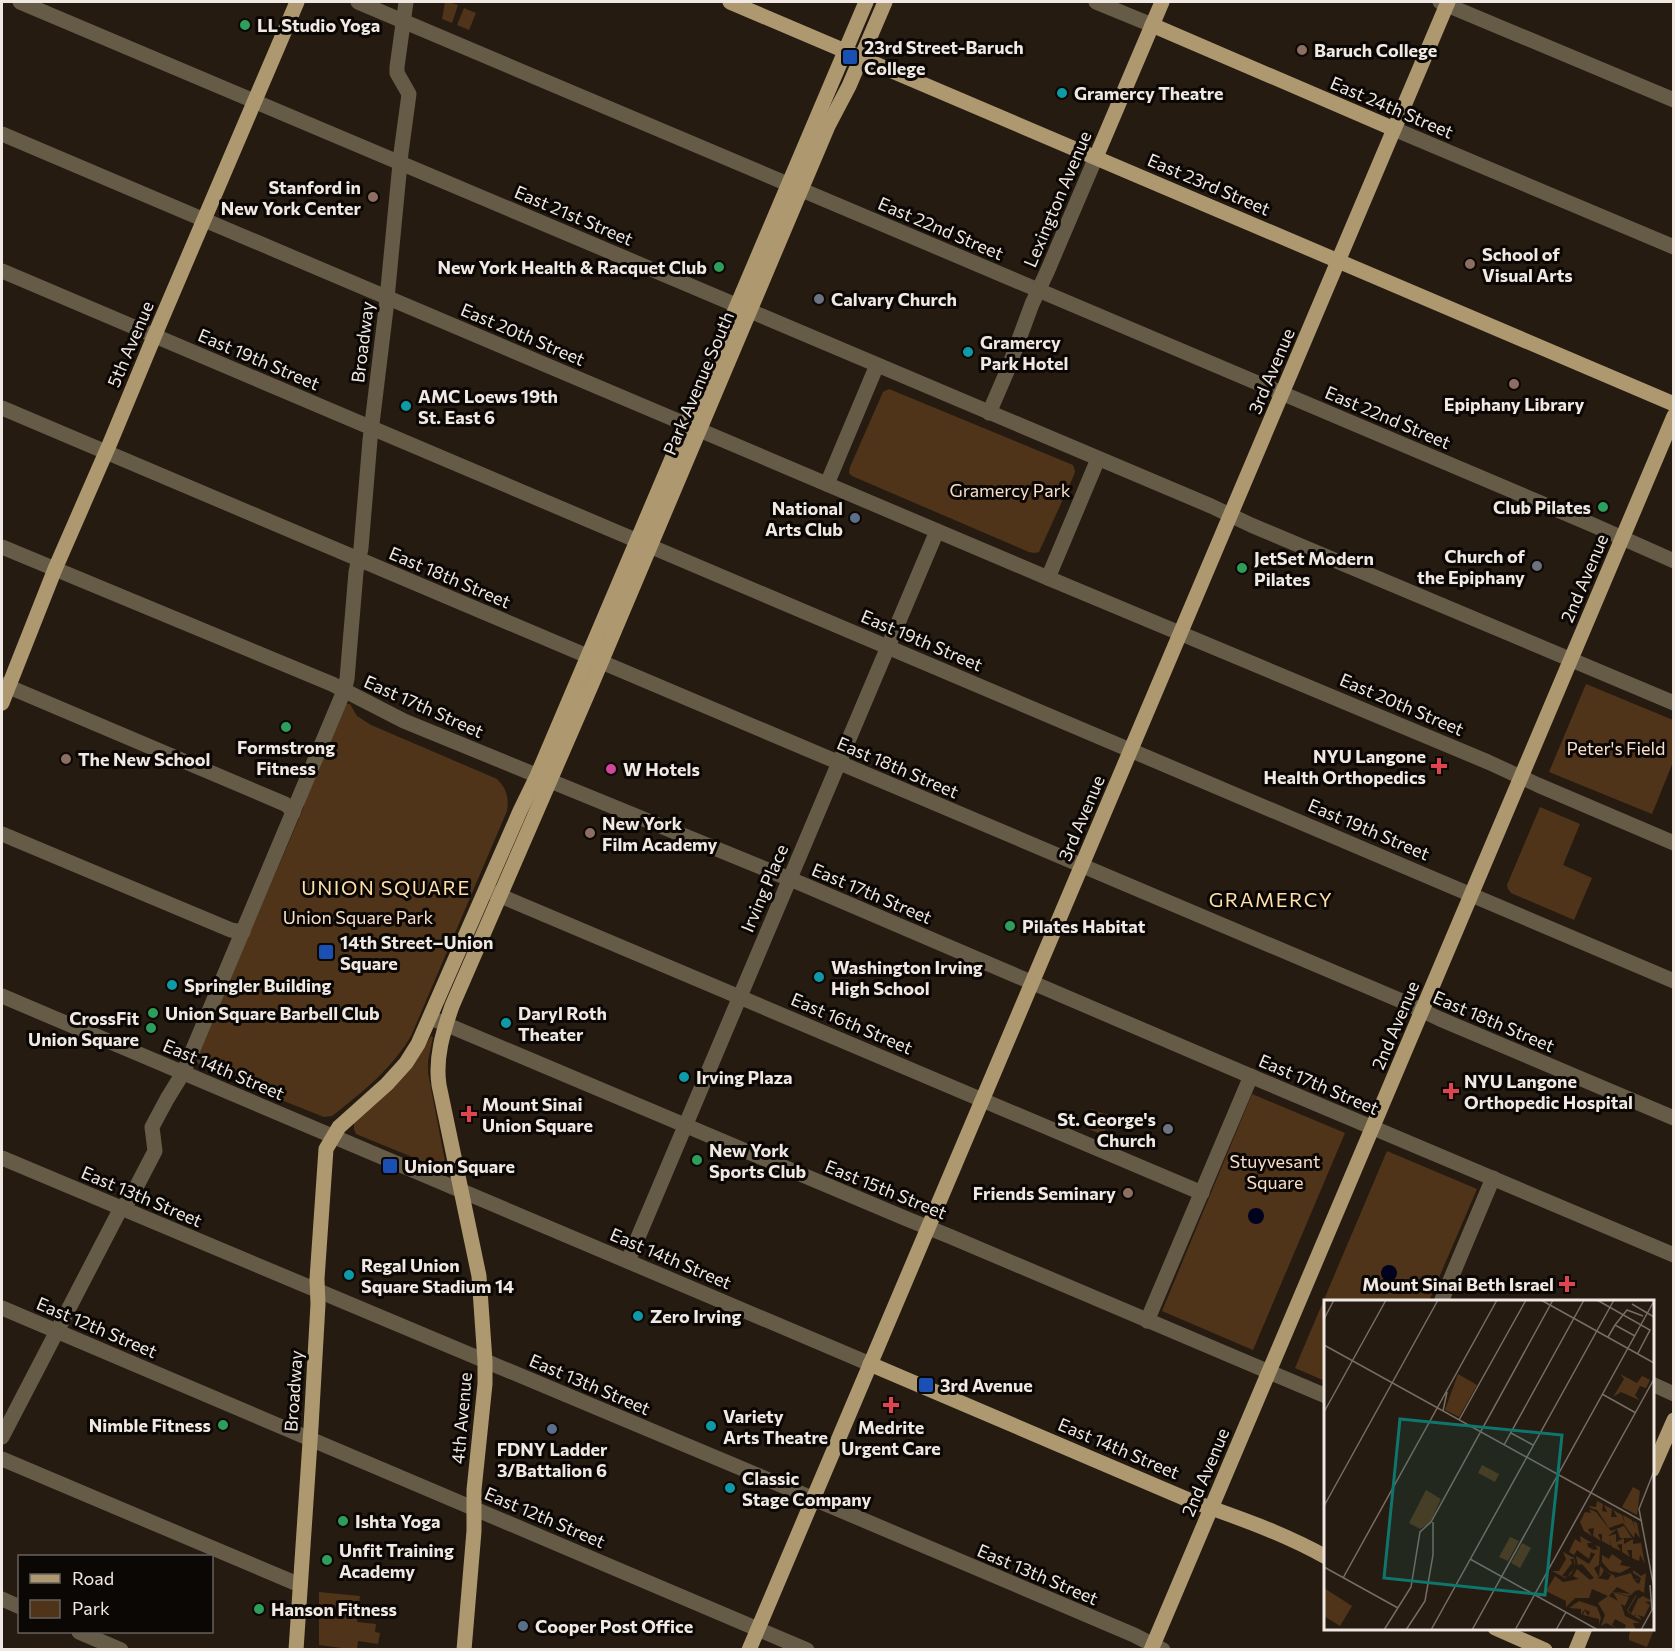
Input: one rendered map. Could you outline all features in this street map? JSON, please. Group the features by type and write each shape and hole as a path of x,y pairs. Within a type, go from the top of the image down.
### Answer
{"main road":[{"name":"5th Avenue","path":"2,703 5,686 297,2"},
{"name":"East 23rd Street","path":"730,2 1674,404"},
{"name":"Park Avenue South","path":"493,892 795,187 845,51 866,2"},
{"name":"Park Avenue South","path":"795,187 849,86 885,2"},
{"name":"Lexington Avenue","path":"1096,158 1162,2"},
{"name":"3rd Avenue","path":"749,1650 1339,261 1445,2"},
{"name":"East 24th Street","path":"1152,26 1394,129"},
{"name":"2nd Avenue","path":"1156,1648 1211,1508 1674,416"},
{"path":"332,1137 344,1121 387,1084 406,1063 418,1044 493,892"},
{"name":"4th Avenue","path":"464,1650 485,1361 479,1276 438,1078 439,1051 452,1006 493,892"},
{"name":"Broadway","path":"296,1650 325,1159 326,1149 332,1137"},
{"name":"East 14th Street","path":"870,1364 1191,1501 1294,1540 1324,1556"},
{"path":"1654,1468 1674,1420"},
{"path":"1497,1630 1545,1650"},
{"path":"1576,1650 1585,1630"}],"street":[{"name":"East 21st Street","path":"20,2 1230,516"},
{"name":"East 22nd Street","path":"358,2 1674,561"},
{"name":"Broadway","path":"2,1437 121,1208 130,1199 155,1150 152,1127 183,1073 344,691 409,94 397,73 406,2"},
{"name":"East 24th Street","path":"1096,2 1152,26"},
{"path":"1445,2 1674,100"},
{"name":"East 24th Street","path":"1394,129 1674,247"},
{"name":"East 20th Street","path":"2,134 1488,762 1674,843"},
{"name":"Lexington Avenue","path":"989,413 1032,304 1096,158"},
{"name":"East 19th Street","path":"2,271 1674,981"},
{"path":"827,484 877,365"},
{"name":"East 18th Street","path":"2,408 1674,1118"},
{"path":"1048,578 1098,459"},
{"path":"1230,516 1674,703"},
{"name":"Irving Place","path":"628,1261 937,531"},
{"name":"East 17th Street","path":"2,547 332,684 405,721 789,879 1674,1255"},
{"path":"5,686 285,804 293,813"},
{"path":"2,834 231,930 243,932"},
{"name":"East 16th Street","path":"493,892 1202,1193"},
{"name":"East 14th Street","path":"2,996 870,1364"},
{"name":"East 15th Street","path":"431,1018 1324,1395"},
{"path":"1147,1321 1251,1076"},
{"name":"East 13th Street","path":"2,1158 813,1499 1156,1648"},
{"path":"1447,1300 1493,1178"},
{"name":"East 12th Street","path":"2,1308 807,1650"},
{"path":"1654,1384 1674,1394"},
{"path":"2,1459 300,1585"},
{"path":"2,1599 18,1605"},
{"path":"81,1633 121,1650"}],"green space":[{"path":"445,2 458,5 452,23 442,19"},
{"path":"464,8 476,13 469,30 457,25"},
{"name":"Gramercy Park","path":"889,389 1073,465 1074,475 1039,552 1029,552 849,473 883,392"},
{"name":"Peter's Field","path":"1586,684 1673,720 1673,762 1652,814 1549,772"},
{"name":"Union Square Park","path":"346,704 350,704 357,716 371,725 497,779 505,790 508,806 404,1048 357,1096 332,1116 324,1117 261,1092 259,1086 231,1074 224,1076 208,1070 195,1060 304,807 304,798"},
{"path":"1540,807 1580,824 1563,865 1592,878 1574,920 1511,893 1508,889 1507,885"},
{"path":"431,1036 433,1037 428,1073 445,1161 442,1168 356,1134 354,1129 354,1122 413,1065"},
{"name":"Stuyvesant Square","path":"1252,1094 1345,1133 1253,1350 1162,1311"},
{"path":"1091,1109 1111,1116 1103,1135 1084,1127"},
{"name":"Stuyvesant Square","path":"1387,1151 1477,1189 1429,1300 1324,1300 1324,1381 1295,1368"},
{"path":"319,1592 360,1596 357,1622 376,1624 375,1632 380,1633 378,1644 358,1641 357,1650 319,1645"},
{"path":"1631,1630 1654,1630 1647,1647 1629,1640"}],"water":[{"path":"1256,1208 1264,1216 1256,1224 1248,1216"},
{"path":"1389,1265 1397,1273 1389,1281 1381,1273"}],"place":[{"name":"LL Studio Yoga","path":"245,25"},
{"name":"Baruch College","path":"1302,50"},
{"name":"23rd Street-Baruch College","path":"850,57"},
{"name":"Gramercy Theatre","path":"1062,93"},
{"name":"Stanford in New York Center","path":"373,197"},
{"name":"School of Visual Arts","path":"1470,264"},
{"name":"New York Health & Racquet Club","path":"719,267"},
{"name":"Calvary Church","path":"819,299"},
{"name":"Gramercy Park Hotel","path":"968,352"},
{"name":"Epiphany Library","path":"1514,384"},
{"name":"AMC Loews 19th St. East 6","path":"406,406"},
{"name":"Club Pilates","path":"1603,507"},
{"name":"National Arts Club","path":"855,518"},
{"name":"Church of the Epiphany","path":"1537,566"},
{"name":"JetSet Modern Pilates","path":"1242,568"},
{"name":"Formstrong Fitness","path":"286,727"},
{"name":"The New School","path":"66,759"},
{"name":"NYU Langone Health Orthopedics","path":"1439,766"},
{"name":"W Hotels","path":"611,769"},
{"name":"New York Film Academy","path":"590,833"},
{"name":"Pilates Habitat","path":"1010,926"},
{"name":"14th Street–Union Square","path":"326,952"},
{"name":"Washington Irving High School","path":"819,977"},
{"name":"Springler Building","path":"172,985"},
{"name":"Union Square Barbell Club","path":"153,1013"},
{"name":"Daryl Roth Theater","path":"506,1023"},
{"name":"CrossFit Union Square","path":"151,1028"},
{"name":"Irving Plaza","path":"684,1077"},
{"name":"NYU Langone Orthopedic Hospital","path":"1451,1091"},
{"name":"Mount Sinai Union Square","path":"469,1114"},
{"name":"St. George's Church","path":"1168,1129"},
{"name":"New York Sports Club","path":"697,1160"},
{"name":"Union Square","path":"390,1166"},
{"name":"Friends Seminary","path":"1128,1193"},
{"name":"Regal Union Square Stadium 14","path":"349,1275"},
{"name":"Mount Sinai Beth Israel","path":"1567,1284"},
{"name":"Zero Irving","path":"638,1316"},
{"name":"3rd Avenue","path":"926,1385"},
{"name":"Medrite Urgent Care","path":"891,1405"},
{"name":"Nimble Fitness","path":"223,1425"},
{"name":"Variety Arts Theatre","path":"711,1426"},
{"name":"FDNY Ladder 3/Battalion 6","path":"552,1429"},
{"name":"Classic Stage Company","path":"730,1488"},
{"name":"Ishta Yoga","path":"343,1521"},
{"name":"Unfit Training Academy","path":"327,1560"},
{"name":"Hanson Fitness","path":"259,1609"},
{"name":"Cooper Post Office","path":"523,1626"}],"district":[{"name":"UNION SQUARE","path":"386,887"},
{"name":"GRAMERCY","path":"1271,899"}]}
